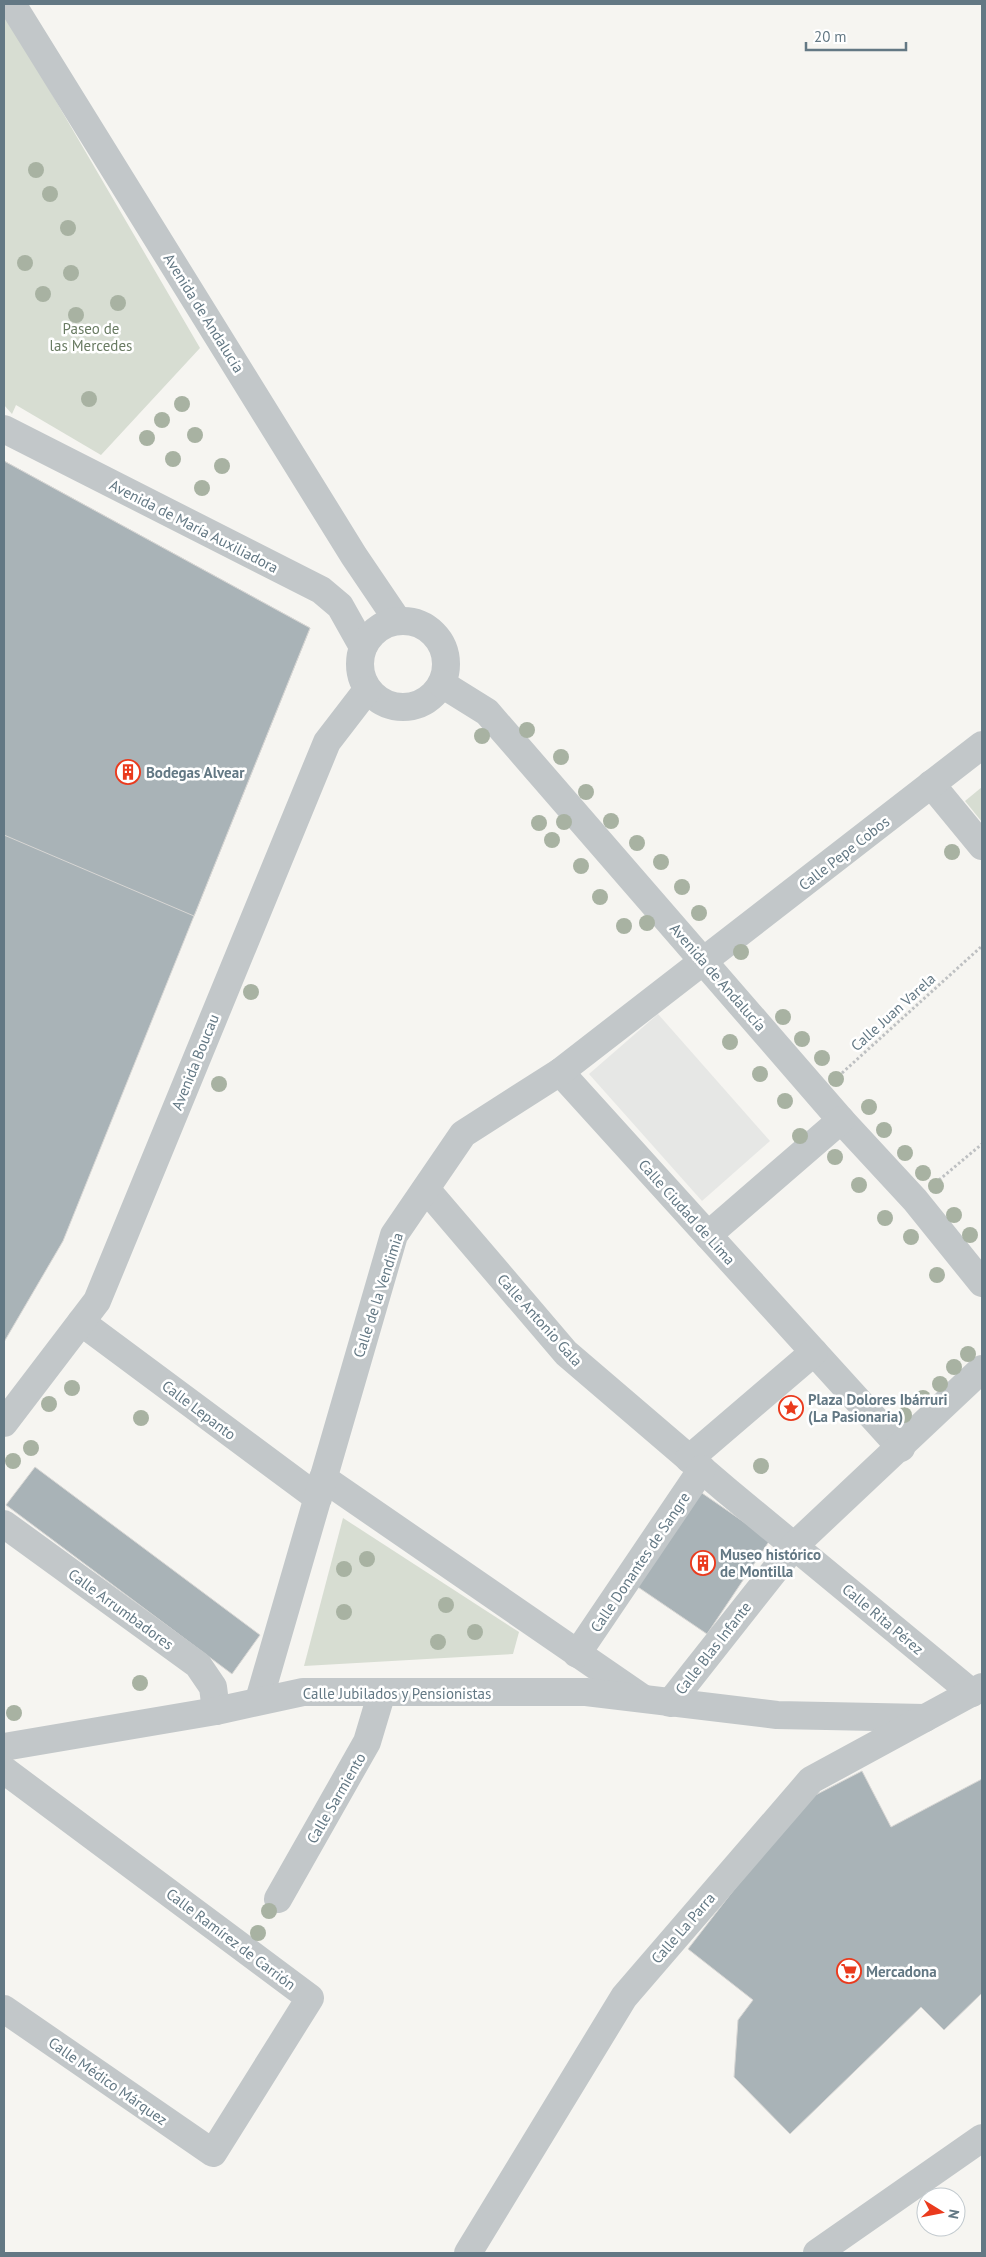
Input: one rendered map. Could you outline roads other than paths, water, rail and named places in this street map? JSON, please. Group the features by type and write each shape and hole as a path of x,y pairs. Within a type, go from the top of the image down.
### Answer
{"street":[{"name":"Avenida de Andalucía","path":"12,4 354,556 398,620"},
{"name":"Avenida de María Auxiliadora","path":"4,429 321,590 340,606 363,647"},
{"path":"398,620 416,622 433,632 443,647 447,666 442,684 431,698 415,706 397,708 380,702 367,690 359,669 363,647 371,634 383,625 398,620"},
{"name":"Avenida de Andalucía","path":"442,684 487,712 706,962 841,1120 915,1200 982,1283"},
{"name":"Avenida Boucau","path":"4,1423 97,1301 327,742 367,690"},
{"name":"Calle Pepe Cobos","path":"706,962 982,744"},
{"path":"931,784 982,846"},
{"name":"Calle de la Vendimia","path":"259,1700 394,1235 463,1134 560,1072 706,962"},
{"name":"Calle Ciudad de Lima","path":"560,1072 814,1352"},
{"path":"708,1235 841,1120"},
{"name":"Calle Antonio Gala","path":"426,1189 566,1353 696,1464"},
{"name":"Calle Lepanto","path":"80,1322 321,1488"},
{"path":"901,1448 814,1352 696,1464 794,1546 901,1448 982,1369"},
{"name":"Calle Donantes de Sangre","path":"577,1654 696,1464"},
{"name":"Calle Jubilados y Pensionistas","path":"321,1488 577,1654 657,1701"},
{"name":"Calle Arrumbadores","path":"4,1524 198,1665 213,1687 216,1711"},
{"name":"Calle Rita Pérez","path":"794,1546 977,1690"},
{"name":"Calle Blas Infante","path":"657,1701 794,1546"},
{"name":"Calle La Parra","path":"468,2253 630,1989 810,1780 977,1690"},
{"name":"Calle Jubilados y Pensionistas","path":"4,1747 216,1711 259,1700 303,1692 586,1692 777,1715 925,1718"},
{"name":"Calle Sarmiento","path":"278,1899 367,1742 382,1692"},
{"name":"Calle Ramírez de Carrión","path":"4,1770 310,1998 213,2153"},
{"name":"Calle Médico Márquez","path":"4,2009 213,2153"},
{"path":"817,2253 982,2138"}],"place":[{"name":"Bodegas Alvear","path":"128,772"},
{"name":"Plaza Dolores Ibárruri (La Pasionaria)","path":"791,1408"},
{"name":"Museo histórico de Montilla","path":"703,1563"},
{"name":"Mercadona","path":"849,1971"}],"park label":[{"name":"Paseo de las Mercedes","path":"91,336"}]}
